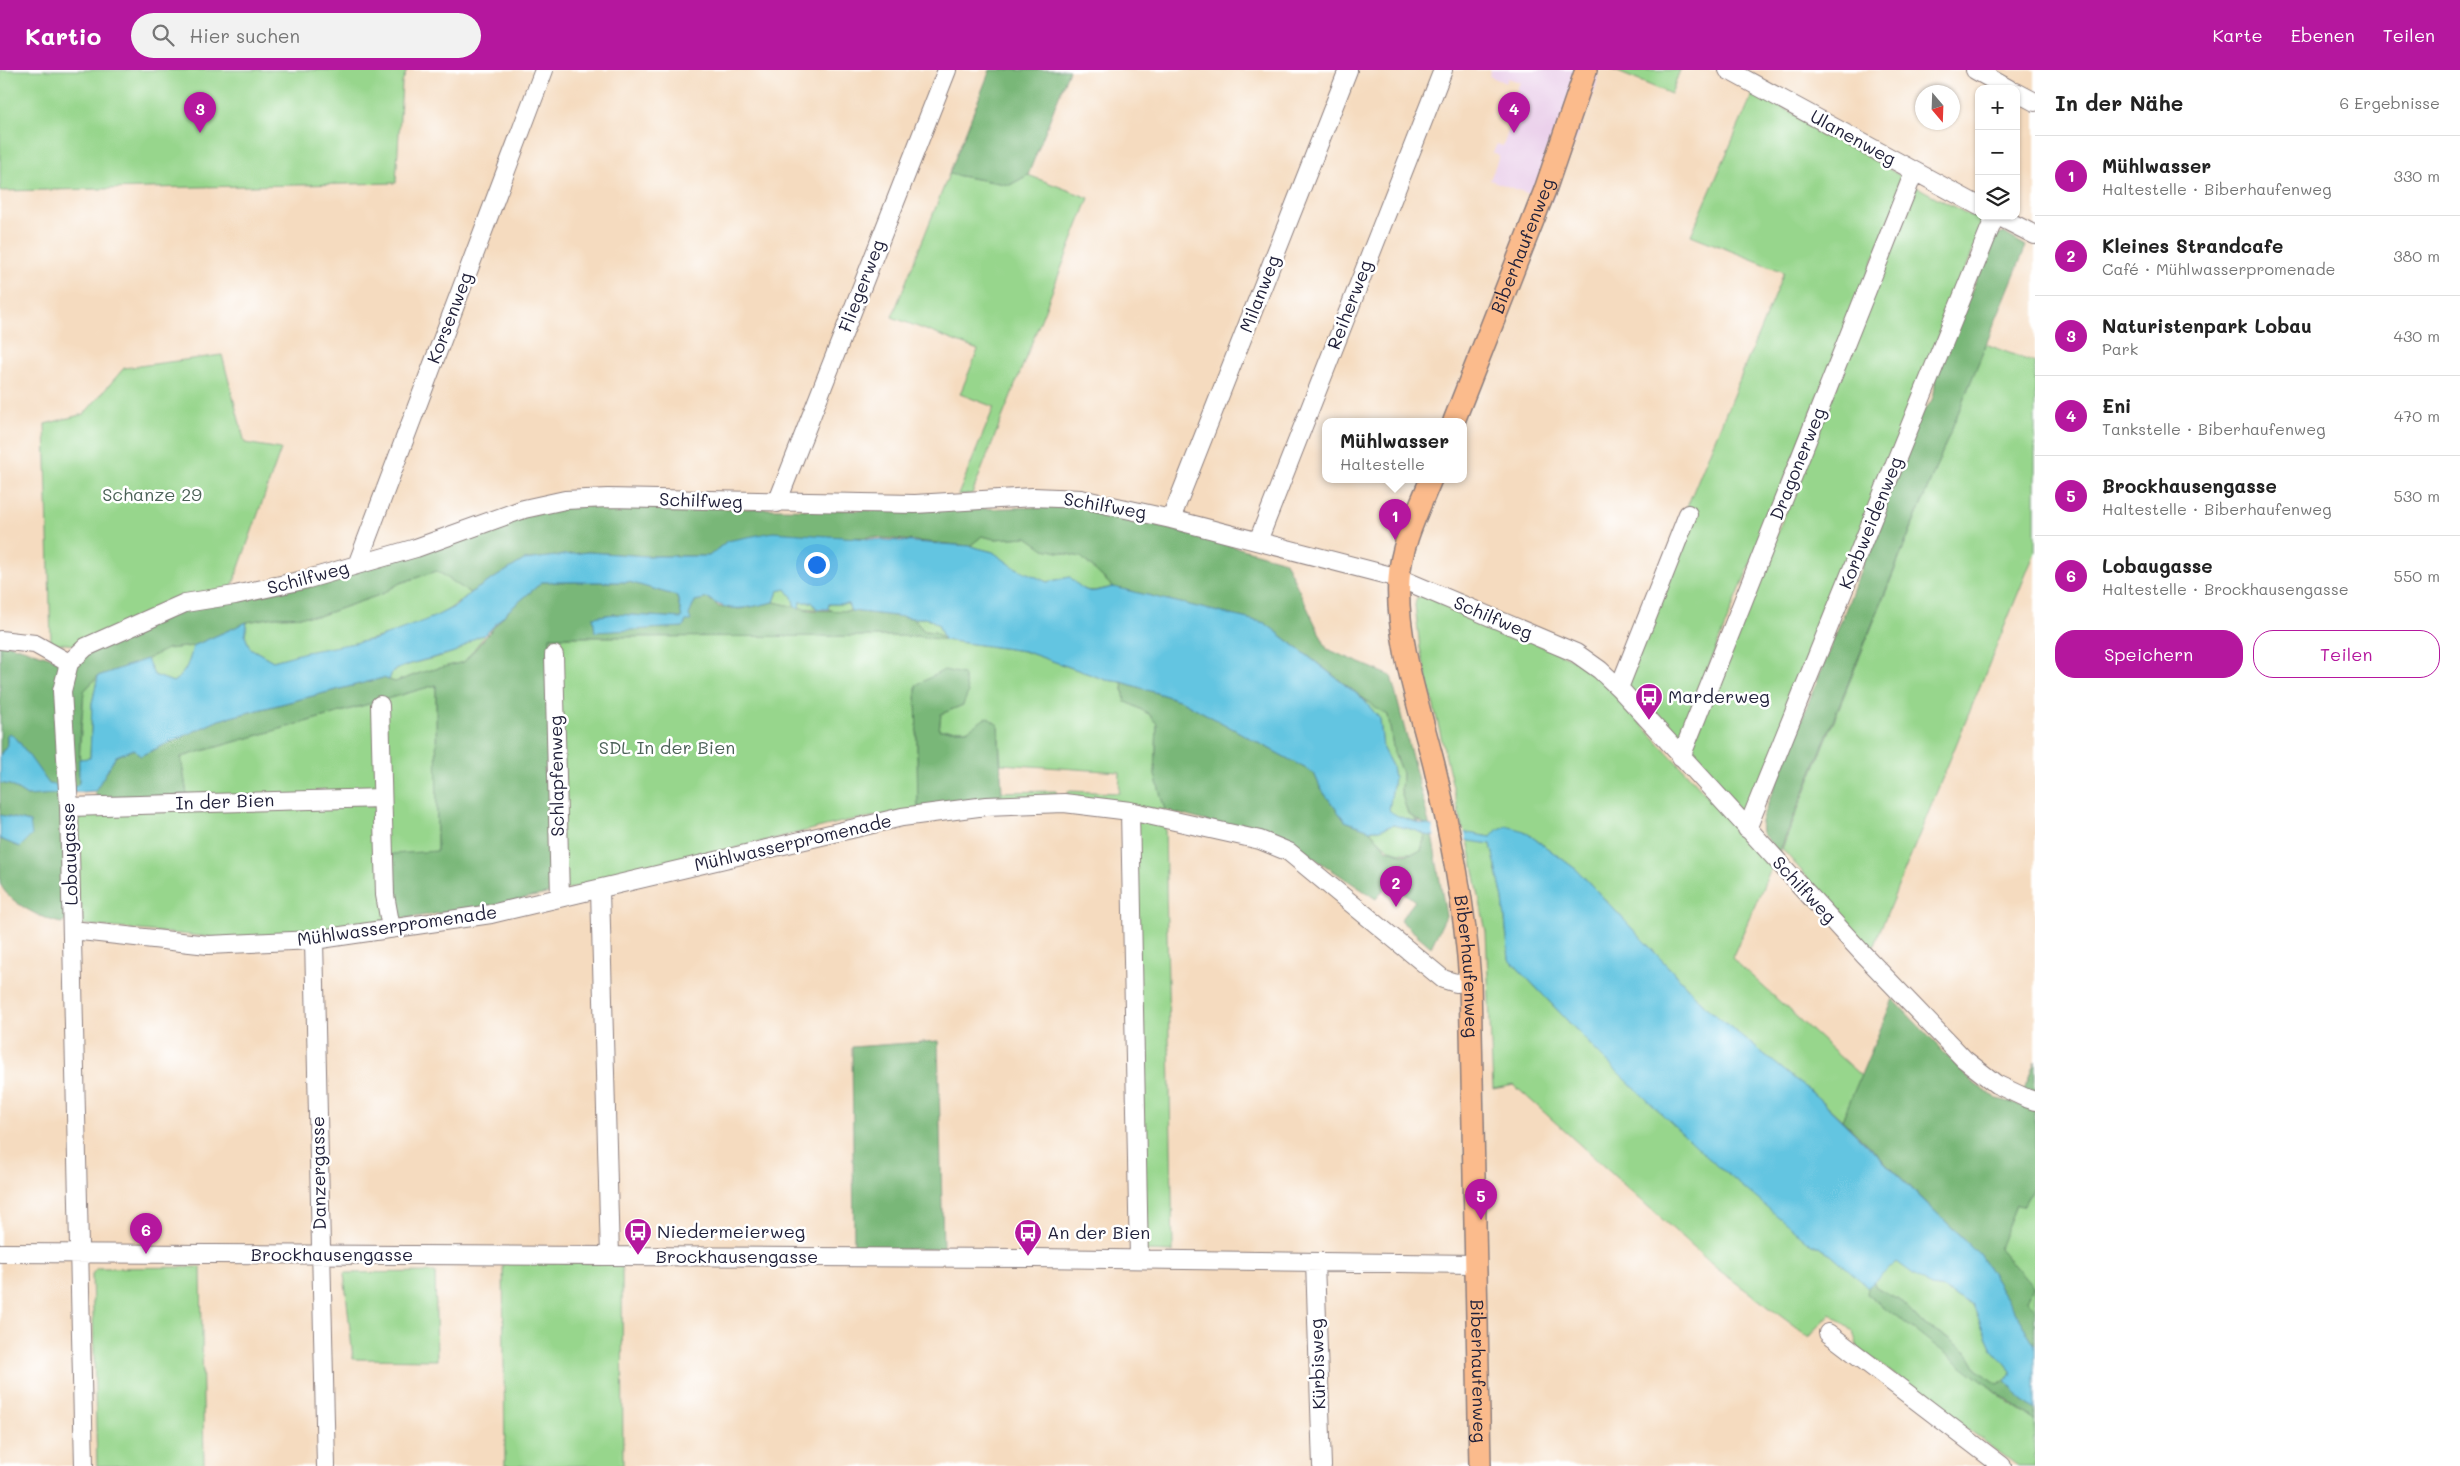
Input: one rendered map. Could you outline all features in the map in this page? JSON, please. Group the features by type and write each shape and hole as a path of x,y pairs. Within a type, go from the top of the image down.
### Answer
{"main road":[{"name":"Biberhaufenweg","path":"1455,418 1545,190 1586,70"},
{"name":"Biberhaufenweg","path":"1429,483 1405,542 1399,578 1401,625 1455,856 1467,940 1470,981 1480,1466"}],"street":[{"name":"Korsenweg","path":"357,565 544,70"},
{"name":"Fliegerweg","path":"777,503 947,70"},
{"name":"Milanweg","path":"1171,519 1348,70"},
{"name":"Reiherweg","path":"1258,541 1443,70"},
{"name":"Ulanenweg","path":"1728,70 1975,204"},
{"path":"1975,70 2003,85"},
{"path":"2020,94 2035,102"},
{"name":"Dragonerweg","path":"1681,757 1914,172"},
{"name":"Korbweidenweg","path":"1747,830 1994,220"},
{"path":"2004,220 2035,235"},
{"name":"Schilfweg","path":"69,663 86,647 185,603 266,589 357,565 416,548 524,509 565,500 608,498 777,503 915,504 1033,497 1081,498 1171,519 1399,578 1576,653 1600,670 1619,688 1747,830 1968,1063 1996,1084 2026,1098 2035,1100"},
{"path":"1619,688 1688,514"},
{"path":"0,640 35,644 69,663"},
{"name":"Schlapfenweg","path":"554,654 560,898"},
{"name":"Lobaugasse","path":"69,663 62,691 68,796 72,930 84,1466"},
{"path":"380,705 384,895 391,928"},
{"name":"In der Bien","path":"68,796 382,798"},
{"name":"Mühlwasserpromenade","path":"72,930 208,945 314,940 491,914 600,890 902,817 986,806 1054,803 1130,811 1260,840 1289,852 1338,890 1443,979 1456,982 1470,981"},
{"path":"1130,811 1139,1259"},
{"path":"600,890 610,1256"},
{"name":"Danzergasse","path":"314,940 326,1466"},
{"name":"Brockhausengasse","path":"0,1253 1139,1259 1475,1264"},
{"name":"Kürbisweg","path":"1315,1262 1322,1466"},
{"path":"1828,1333 2002,1466"}],"shaded area":[{"path":"1491,70 1587,70 1598,75 1596,87 1552,202 1490,180 1499,156 1493,153 1497,144 1503,146 1514,115 1507,113 1520,82 1508,78 1506,83 1489,76"}],"green space":[{"path":"0,70 407,70 402,83 396,183 0,191"},
{"path":"990,70 1069,70 1028,175 1010,185 949,174"},
{"path":"1613,70 1680,70 1671,94"},
{"path":"1754,91 1906,179 1678,742 1626,688 1684,514 1784,272 1691,235"},
{"path":"949,174 1010,185 1028,175 1089,198 972,494 958,495 994,407 960,394 978,350 892,317"},
{"path":"1917,187 1975,218 1975,220 1984,223 1751,810 1741,811 1688,754"},
{"path":"2004,233 2026,246 1779,853 1762,833 1761,821 1849,601 1920,413 1933,398 1935,378 1994,237"},
{"path":"1986,344 2035,363 2035,552 1872,950 1782,849"},
{"name":"Schanze 29","path":"222,355 245,443 281,449 231,590 81,645 51,643 45,424 84,414 124,368"},
{"path":"564,506 914,511 1075,506 1146,522 1285,561 1327,649 1391,676 1430,827 1408,814 1401,792 1402,773 1394,753 1388,715 1376,708 1265,623 1113,587 1081,557 1044,549 1027,537 994,539 982,536 970,546 872,537 727,541 709,556 647,556 588,552 524,560 470,593 437,571 400,583 382,594 319,616 274,617 247,622 193,646 167,649 147,659 98,676 84,691 79,783 75,787 49,785 17,739 7,735 7,745 0,755 0,642 69,663 193,605"},
{"path":"982,536 994,539 1027,537 1045,549 1081,557 1113,587 1089,591 1081,587 1070,577 1047,582 1014,567 993,552 970,546"},
{"path":"437,571 470,593 450,608 427,621 403,630 377,638 273,661 250,648 245,636 247,622 274,617 319,616 382,594 400,583"},
{"path":"542,582 629,582 677,596 682,618 614,614 594,617 595,631 683,627 695,601 708,598 719,607 740,609 774,602 810,610 851,611 913,618 924,631 935,632 944,640 916,636 550,637 556,892 493,905 395,920 392,854 437,851 436,685 181,757 187,795 97,799 95,791 116,756 134,749 140,756 219,720 383,678 395,682 423,672 464,662 507,612"},
{"path":"786,589 792,597 795,607 774,602 778,591"},
{"path":"1424,596 1581,663 1596,675 1772,866 1732,958 1861,1076 1842,1120 1816,1096 1708,1009 1577,870 1524,831 1491,837 1464,833 1420,648 1415,605 1417,597"},
{"path":"799,602 812,602 817,609 799,608"},
{"path":"829,604 848,604 851,611 839,612 828,609"},
{"name":"SDL In der Bien","path":"913,618 927,618 938,624 944,640 1024,651 1106,680 1122,682 1125,701 1149,714 1157,724 1155,775 1165,810 1068,798 1068,791 1119,793 1120,772 1001,764 998,725 968,730 939,730 941,714 963,705 916,686 918,810 846,821 556,892 550,637 916,636 943,639 935,632 924,631"},
{"path":"485,635 464,662 423,672 395,682 389,680 392,672 400,668 454,652 472,640"},
{"path":"193,646 187,666 173,682 154,675 147,659 167,649"},
{"path":"944,670 963,674 968,693 963,705 941,714 939,730 968,730 987,717 998,725 1002,792 1000,799 918,810 916,685"},
{"path":"98,676 92,703 90,758 79,759 84,691"},
{"path":"1122,682 1182,701 1314,773 1321,789 1345,821 1370,830 1386,849 1404,855 1421,851 1425,835 1432,835 1446,916 1431,947 1400,920 1415,901 1390,882 1376,899 1294,845 1165,810 1155,775 1157,724 1149,714 1125,701"},
{"path":"436,685 437,852 395,920 319,931 231,939 78,924 74,819 92,810 187,795 181,757"},
{"path":"1362,698 1388,715 1394,753 1402,773 1401,792 1408,814 1419,822 1394,816 1389,811 1394,778 1392,766 1383,749 1380,719"},
{"path":"0,783 10,785 27,796 63,793 66,920 61,923 44,918 26,909 10,897 0,883 0,839 20,847 30,822 0,815"},
{"path":"1056,791 1057,798 1000,799 1002,792"},
{"path":"1134,820 1165,825 1173,1252 1144,1251"},
{"path":"1393,825 1415,830 1425,835 1421,851 1404,853 1392,850 1381,843 1370,830 1379,830"},
{"path":"1468,840 1491,844 1503,899 1509,959 1600,1055 1806,1240 1831,1254 2009,1403 2035,1421 2035,1466 2018,1466 1858,1348 1853,1331 1831,1313 1809,1337 1716,1268 1514,1085 1493,1089 1486,932"},
{"path":"1893,999 1972,1082 1997,1099 2035,1108 2035,1184 2023,1206 2016,1205 1999,1248 2033,1287 2027,1300 2035,1308 2035,1345 1979,1254 1842,1120"},
{"path":"938,1041 943,1249 854,1249 852,1047"},
{"path":"2035,1061 2035,1095 2023,1092"},
{"path":"2035,1184 2035,1308 2027,1300 1998,1248 2017,1203 2023,1206"},
{"path":"503,1261 622,1264 623,1466 505,1466"},
{"path":"1897,1261 1931,1287 1944,1289 1973,1306 1991,1347 2011,1371 2011,1375 1998,1385 1978,1370 1969,1354 1949,1338 1921,1323 1900,1300 1876,1287 1873,1281"},
{"path":"201,1267 204,1466 97,1466 92,1274 97,1268"},
{"path":"435,1272 437,1360 353,1359 344,1273"},
{"path":"1873,1281 1876,1287 1900,1300 1921,1323 1949,1338 1969,1354 1978,1370 1998,1384 2006,1380 2020,1398 2035,1410 2035,1421 1867,1294 1868,1287"}],"water":[{"path":"773,532 970,546 993,552 1014,567 1047,582 1070,577 1085,590 1089,591 1113,587 1265,623 1362,698 1380,719 1383,749 1392,766 1394,778 1389,810 1407,820 1421,824 1491,837 1497,830 1506,826 1524,831 1577,870 1708,1009 1816,1096 1979,1254 2035,1345 2035,1410 2020,1398 2006,1380 2011,1375 2011,1371 1991,1347 1973,1306 1944,1289 1931,1287 1897,1262 1868,1287 1831,1254 1806,1240 1706,1156 1600,1055 1509,959 1503,899 1491,844 1425,835 1415,830 1393,825 1379,830 1370,830 1345,821 1321,789 1314,773 1182,701 1122,682 1106,680 1024,651 944,640 938,624 927,618 851,611 848,604 829,604 828,609 817,609 812,602 800,602 799,608 795,607 792,597 786,589 778,591 774,602 748,607 732,608 716,603 708,598 695,601 689,615 691,621 686,621 683,627 595,632 593,617 614,614 682,618 677,596 629,582 542,582 507,612 485,635 476,638 454,652 400,668 392,672 389,680 383,678 219,720 140,756 134,749 116,756 95,791 27,796 10,785 0,783 0,755 7,745 7,735 9,733 17,739 49,784 75,787 79,783 79,759 90,758 92,703 98,676 147,659 154,675 173,682 184,671 193,646 247,622 245,636 250,648 273,661 306,652 376,639 434,617 456,606 470,593 524,560 588,552 647,556 709,556 727,541"},
{"path":"0,815 30,822 32,835 20,847 0,839"}],"pier":[{"path":"1432,824 1464,830 1467,843 1435,838"}],"place":[{"name":"Naturistenpark Lobau","path":"200,133"},
{"name":"Eni","path":"1514,133"},
{"name":"Mühlwasser","path":"1395,540"},
{"name":"Marderweg","path":"1649,721"},
{"name":"Kleines Strandcafe","path":"1396,907"},
{"name":"Brockhausengasse","path":"1481,1220"},
{"name":"Lobaugasse","path":"146,1254"},
{"name":"Niedermeierweg","path":"638,1256"},
{"name":"An der Bien","path":"1028,1257"}]}
